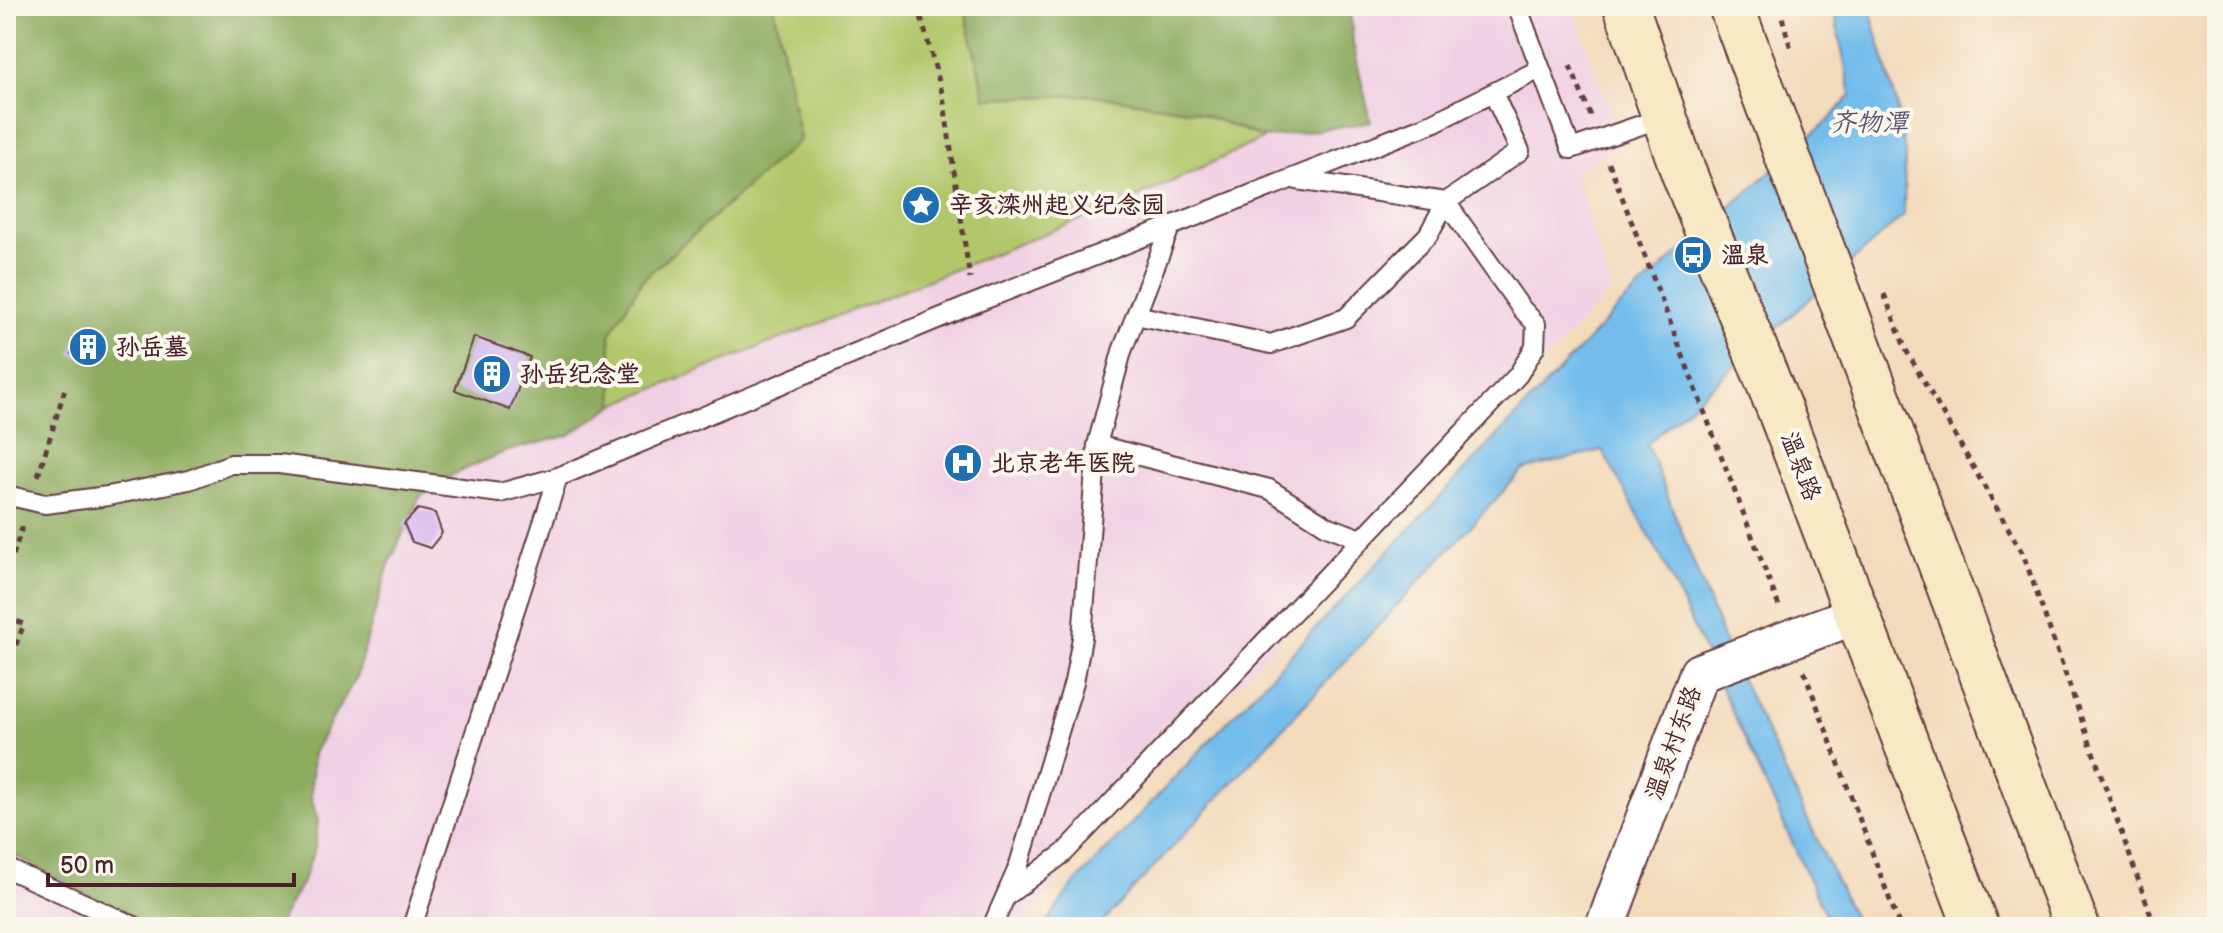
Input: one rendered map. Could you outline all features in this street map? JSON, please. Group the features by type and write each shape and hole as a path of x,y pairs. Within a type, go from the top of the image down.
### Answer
{"main road":[{"name":"温泉路","path":"1626,6 1683,171 1780,411 1976,927"},
{"path":"1731,6 2077,927"}],"street":[{"name":"温泉村东路","path":"1605,927 1699,673 1858,614"}],"lane":[{"path":"1517,6 1538,70 1571,149 1664,117"},
{"path":"6,495 45,504 108,496 189,480 231,464 279,464 500,493 558,477 973,304 1169,230 1435,122 1538,70"},
{"path":"1136,315 1271,344 1346,318 1428,235 1446,202 1520,151 1493,93"},
{"path":"1005,897 1064,853 1518,375 1535,347 1536,324 1521,308 1446,202 1294,179"},
{"path":"992,927 1018,868 1074,682 1082,638 1097,445 1122,351 1169,230"},
{"path":"1097,445 1269,489 1327,526 1361,539"},
{"path":"412,927 558,477"},
{"path":"6,868 136,927"}],"path":[{"path":"918,6 943,96 973,304"},
{"path":"1647,267 1700,403"},
{"path":"1906,350 2023,554 2155,927"},
{"path":"6,617 24,624 6,670"}],"shaded area":[{"name":"北京老年医院","path":"1350,6 1571,6 1622,143 1574,172 1611,291 1085,845 1022,927 277,927 318,821 308,788 313,753 356,677 389,564 419,498 454,474 504,452 569,435 614,405 1154,190 1264,138 1370,122 1353,44"},
{"path":"6,851 146,924 149,927 6,927"}],"green space":[{"path":"6,6 774,6 800,140 643,279 610,334 614,405 569,435 504,452 454,474 419,498 389,564 356,677 313,753 311,797 318,821 315,847 304,878 277,927 149,927 6,851"},
{"name":"辛亥滦州起义纪念园","path":"774,6 964,6 985,98 1092,95 1194,111 1264,138 1154,190 614,405 610,334 643,279 800,140"},
{"path":"964,6 1350,6 1353,44 1371,122 1264,138 1194,111 1092,95 985,98"}],"water":[{"name":"齐物潭","path":"1833,6 1869,6 1897,105 1905,153 1904,215 1647,444 1727,648 1858,927 1831,927 1663,561 1602,450 1523,470 1098,927 1044,927 1068,891 1623,303 1834,115 1851,95"}],"building":[{"name":"孙岳墓","path":"79,332 104,341 97,363 71,354"},
{"name":"孙岳纪念堂","path":"474,337 530,357 510,410 455,390"},
{"path":"418,509 435,513 442,533 430,548 412,542 404,524"}],"place":[{"name":"辛亥滦州起义纪念园","path":"921,205"},
{"name":"温泉","path":"1693,255"},
{"name":"孙岳墓","path":"88,347"},
{"name":"孙岳纪念堂","path":"492,374"},
{"name":"北京老年医院","path":"963,463"}]}
